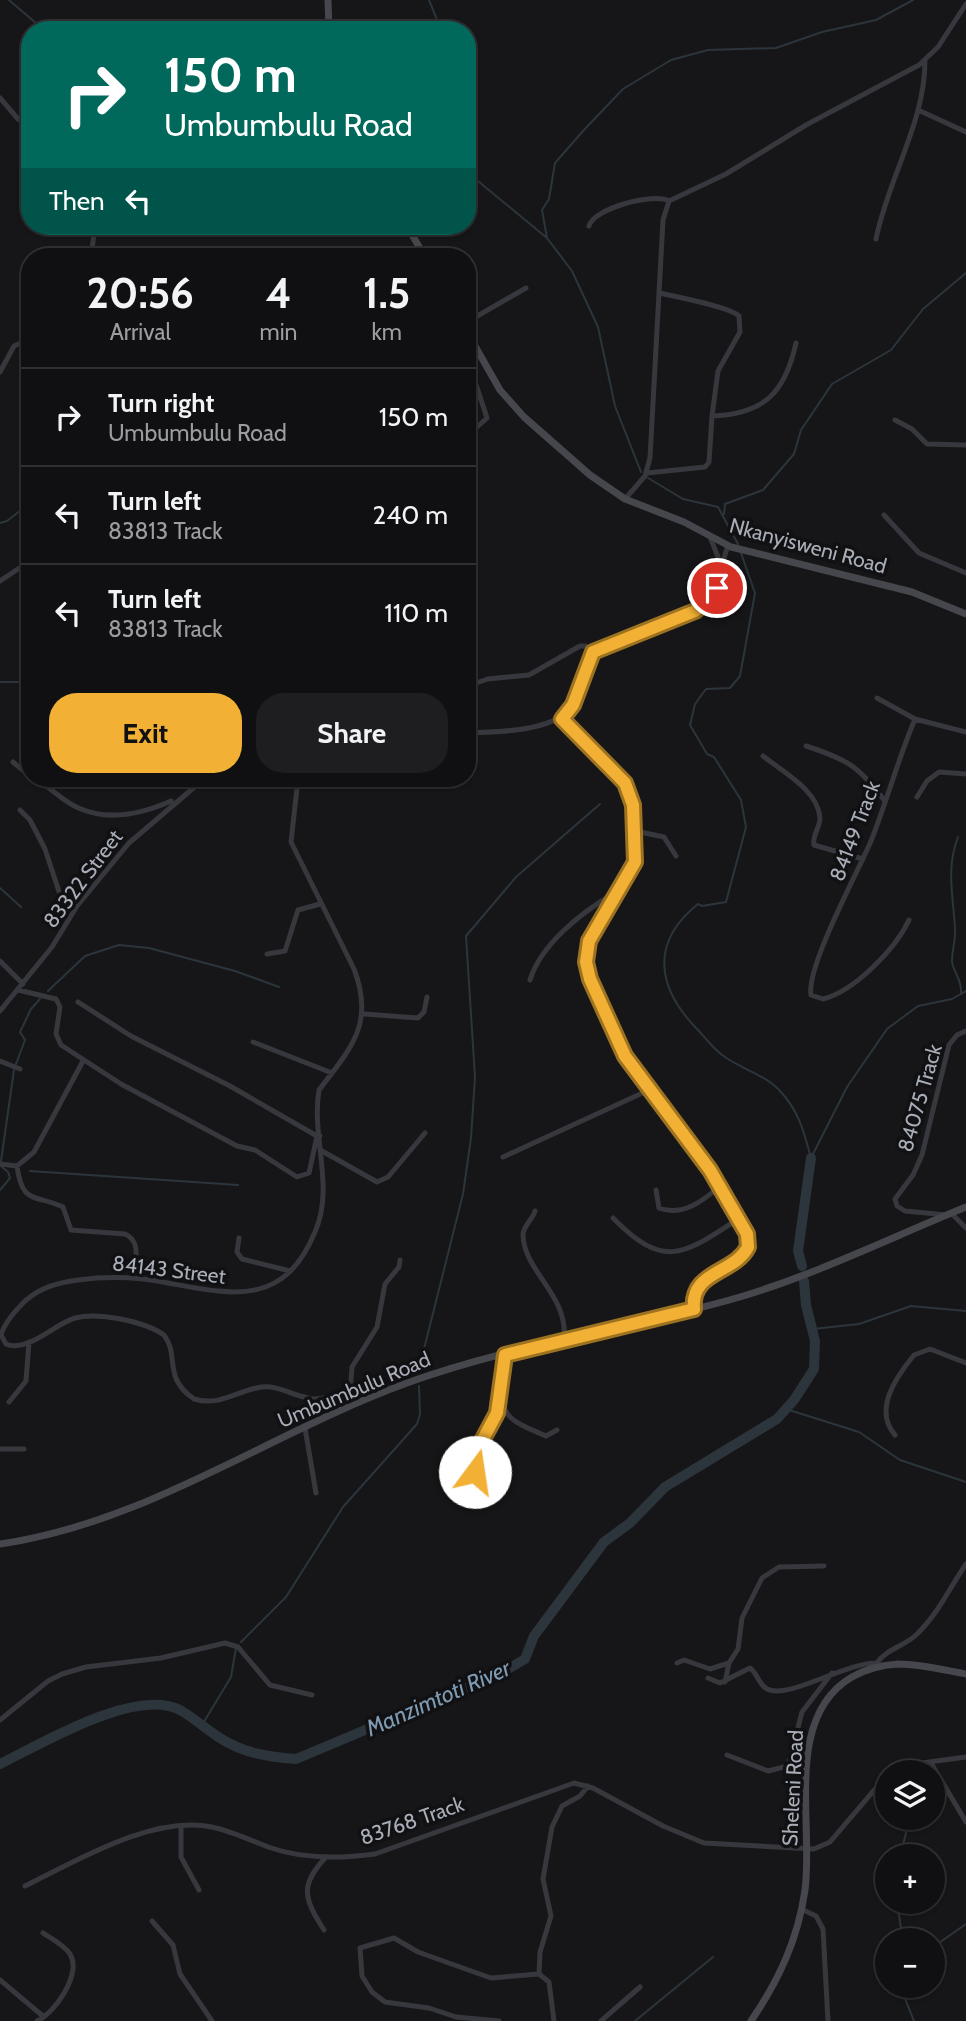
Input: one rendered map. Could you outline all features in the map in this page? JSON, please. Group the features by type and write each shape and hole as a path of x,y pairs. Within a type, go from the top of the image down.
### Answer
{"street":[{"path":"328,0 329,21"},
{"path":"625,499 647,473 664,214 668,201 726,174 806,125 925,61 966,4"},
{"path":"876,239 884,202 918,110 925,81 925,61"},
{"path":"0,98 21,121"},
{"path":"918,110 966,132"},
{"path":"589,226 595,217 635,201 660,197 668,201"},
{"path":"476,317 526,288"},
{"path":"647,473 705,467 709,462 718,371 740,332 739,317 727,307 699,304 660,293"},
{"path":"712,416 743,412 770,399 784,382 796,343"},
{"path":"0,372 12,349 21,344"},
{"name":"Nkanyisweni Road","path":"476,348 500,390 524,417 590,475 625,499 684,522 728,546 912,592 966,614"},
{"path":"476,383 488,418 476,428"},
{"path":"895,420 912,429 927,444 966,445"},
{"path":"884,514 919,553 966,573"},
{"path":"710,537 722,568"},
{"path":"476,732 511,730 562,719 573,705 593,652 701,607 717,588 728,546"},
{"path":"0,581 21,567"},
{"path":"476,683 488,679 529,675 580,646 588,647 593,652"},
{"path":"877,698 915,719 966,732"},
{"path":"562,719 625,783 632,798 635,862 589,941 586,953 587,971 625,1056 720,1186 749,1239 746,1252 699,1285 694,1296 694,1309"},
{"name":"84149 Track","path":"909,920 889,950 844,990 823,999 811,995 812,980 822,951 863,859 915,719"},
{"path":"806,746 850,761 869,779 885,800"},
{"path":"763,756 813,799 820,819 813,844 863,859"},
{"path":"13,762 21,769"},
{"path":"917,797 926,781 939,772 966,774"},
{"path":"47,787 76,807 96,813 137,813 177,798"},
{"name":"83322 Street","path":"0,1011 52,947 68,919 129,843 193,787"},
{"path":"297,787 289,835 295,854 354,970 360,986 363,1014 418,1018 424,1012 427,997"},
{"path":"20,810 30,820 45,849 68,919"},
{"path":"635,831 664,837 676,856"},
{"path":"530,980 537,963 570,926 616,892"},
{"path":"267,954 281,954 285,951 298,910 320,904"},
{"path":"0,961 23,984"},
{"path":"18,990 56,999 60,1007 55,1028 58,1041 83,1061 237,1146 255,1150 297,1177 309,1173 318,1136 230,1086 131,1036 78,1002"},
{"name":"84143 Street","path":"29,1342 14,1347 6,1344 0,1336 19,1307 38,1290 83,1279 133,1278 231,1294 265,1288 290,1271 309,1246 320,1222 323,1203 322,1152 318,1136 319,1090 345,1058 363,1014"},
{"name":"84075 Track","path":"949,1214 905,1211 897,1206 895,1199 913,1175 922,1155 949,1045 957,1035 966,1031"},
{"path":"253,1042 332,1073"},
{"path":"0,1061 20,1069"},
{"path":"0,1164 17,1166 34,1153 83,1061"},
{"path":"503,1157 649,1090"},
{"path":"322,1152 377,1182 388,1177 425,1133"},
{"path":"17,1166 24,1192 36,1200 65,1209 71,1230 125,1234 132,1237 136,1246 133,1278"},
{"path":"656,1190 657,1205 672,1211 691,1206 720,1186"},
{"name":"Umbumbulu Road","path":"0,1544 60,1533 113,1516 407,1383 505,1355 694,1309 797,1277 966,1207"},
{"path":"536,1211 524,1231 524,1237 538,1272 559,1306 563,1317 564,1340"},
{"path":"949,1214 966,1228"},
{"path":"613,1218 645,1247 667,1252 696,1245 738,1219"},
{"path":"239,1238 237,1252 242,1259 290,1271"},
{"path":"358,1403 350,1394 352,1367 377,1327 385,1284 399,1267 400,1260"},
{"path":"9,1402 26,1381 29,1342 73,1318 100,1315 164,1335 169,1343 175,1379 194,1399 220,1401 261,1387 303,1398 350,1394"},
{"path":"895,1435 886,1422 885,1407 914,1355 930,1349 966,1363"},
{"path":"478,1479 474,1460 496,1417 505,1355"},
{"path":"500,1398 505,1414 512,1420 546,1436 554,1435 557,1430"},
{"path":"305,1428 316,1493"},
{"path":"0,1449 24,1449"},
{"path":"708,1678 715,1684 725,1682 752,1669 766,1688 783,1692 853,1665 875,1665 883,1655 914,1637 937,1613 966,1564"},
{"path":"725,1682 729,1663 738,1649 739,1626 758,1583 770,1570 779,1567 824,1566"},
{"path":"0,1720 48,1681 62,1674 86,1667 161,1658 225,1643 239,1647 270,1685 312,1695"},
{"path":"677,1663 684,1660 710,1669 729,1663"},
{"name":"Sheleni Road","path":"751,2021 779,1977 801,1909 807,1848 808,1754 813,1725 837,1687 875,1665 899,1664 966,1674"},
{"path":"727,1755 768,1771 788,1766 802,1713 832,1673"},
{"path":"945,1761 966,1757"},
{"name":"83768 Track","path":"25,1886 105,1846 181,1827 212,1827 282,1851 326,1857 374,1854 562,1786 588,1786"},
{"path":"539,1974 541,1947 551,1916 543,1879 549,1841 558,1810 588,1786 663,1826 704,1843 807,1848 821,1847 830,1842 875,1789"},
{"path":"945,1787 966,1822"},
{"path":"181,1827 181,1857 199,1890"},
{"path":"324,1930 309,1901 307,1884 309,1874 326,1857"},
{"path":"801,1909 816,1916 822,1929 828,2021"},
{"path":"152,1921 173,1945 180,1974 212,2021"},
{"path":"37,2021 56,2005 69,1980 73,1960 65,1948 43,1933"},
{"path":"499,2021 456,2017 429,2008 385,2002 372,1992 362,1976 360,1948 394,1938 418,1952 491,1978 539,1974 550,1982 554,2021"},
{"path":"0,1980 44,2017"},
{"path":"601,2021 640,1987"}],"waterway":[{"path":"9,0 34,21"},
{"path":"429,0 437,21"},
{"path":"547,238 542,210 549,199 555,163 623,89 671,60 708,50 776,48 822,32 876,20 913,0"},
{"path":"476,179 547,238 572,271 598,327 615,406 641,472"},
{"path":"724,514 725,504 763,490 794,454 801,430 832,384 891,350 923,309 966,273"},
{"path":"648,478 683,499 718,507 738,544"},
{"path":"0,523 21,510"},
{"path":"741,553 755,593 740,676 730,688 706,689 695,704 690,725 707,754 714,757 741,800 746,827 726,902 702,906 698,904 682,919 672,934 664,966 674,999 711,1045 721,1055 775,1086 792,1106 811,1158"},
{"path":"0,682 21,682"},
{"path":"420,1365 463,1194 471,1138 475,1077 466,936 516,877 600,804"},
{"path":"958,837 951,871 955,932 952,961 961,992"},
{"path":"0,888 21,907"},
{"path":"48,991 85,956 119,945 149,948 235,971 279,987"},
{"path":"811,1158 847,1087 887,1029 918,1006 952,999 966,991"},
{"path":"16,1064 25,1040 20,1032 31,1009 40,999"},
{"path":"1,1161 14,1070"},
{"path":"802,1266 798,1251 811,1158"},
{"path":"0,1190 10,1178 1,1166"},
{"path":"30,1171 238,1185"},
{"name":"Manzimtoti River","path":"0,1764 88,1721 139,1706 161,1705 180,1710 220,1738 247,1751 296,1759 501,1673 525,1659 534,1636 604,1542 630,1523 665,1487 777,1419 794,1400 814,1369 815,1341 806,1305 804,1281"},
{"path":"813,1329 859,1324 911,1306 966,1311"},
{"path":"241,1642 286,1597 343,1507 417,1424 420,1414 419,1386"},
{"path":"786,1409 859,1432 900,1460 966,1482"},
{"path":"202,1725 231,1677 236,1648"},
{"path":"903,1844 906,1830"},
{"path":"899,1914 901,1928"},
{"path":"945,1939 966,1924"},
{"path":"635,2021 713,1957"},
{"path":"905,1998 914,2021"}],"route":[{"path":"475,1472 475,1454 497,1413 505,1355 694,1309 694,1296 699,1285 738,1260 748,1247 747,1234 710,1170 625,1056 587,971 586,953 589,941 635,862 633,805 625,783 562,719 573,705 593,652 695,611 708,601 717,588"}]}
